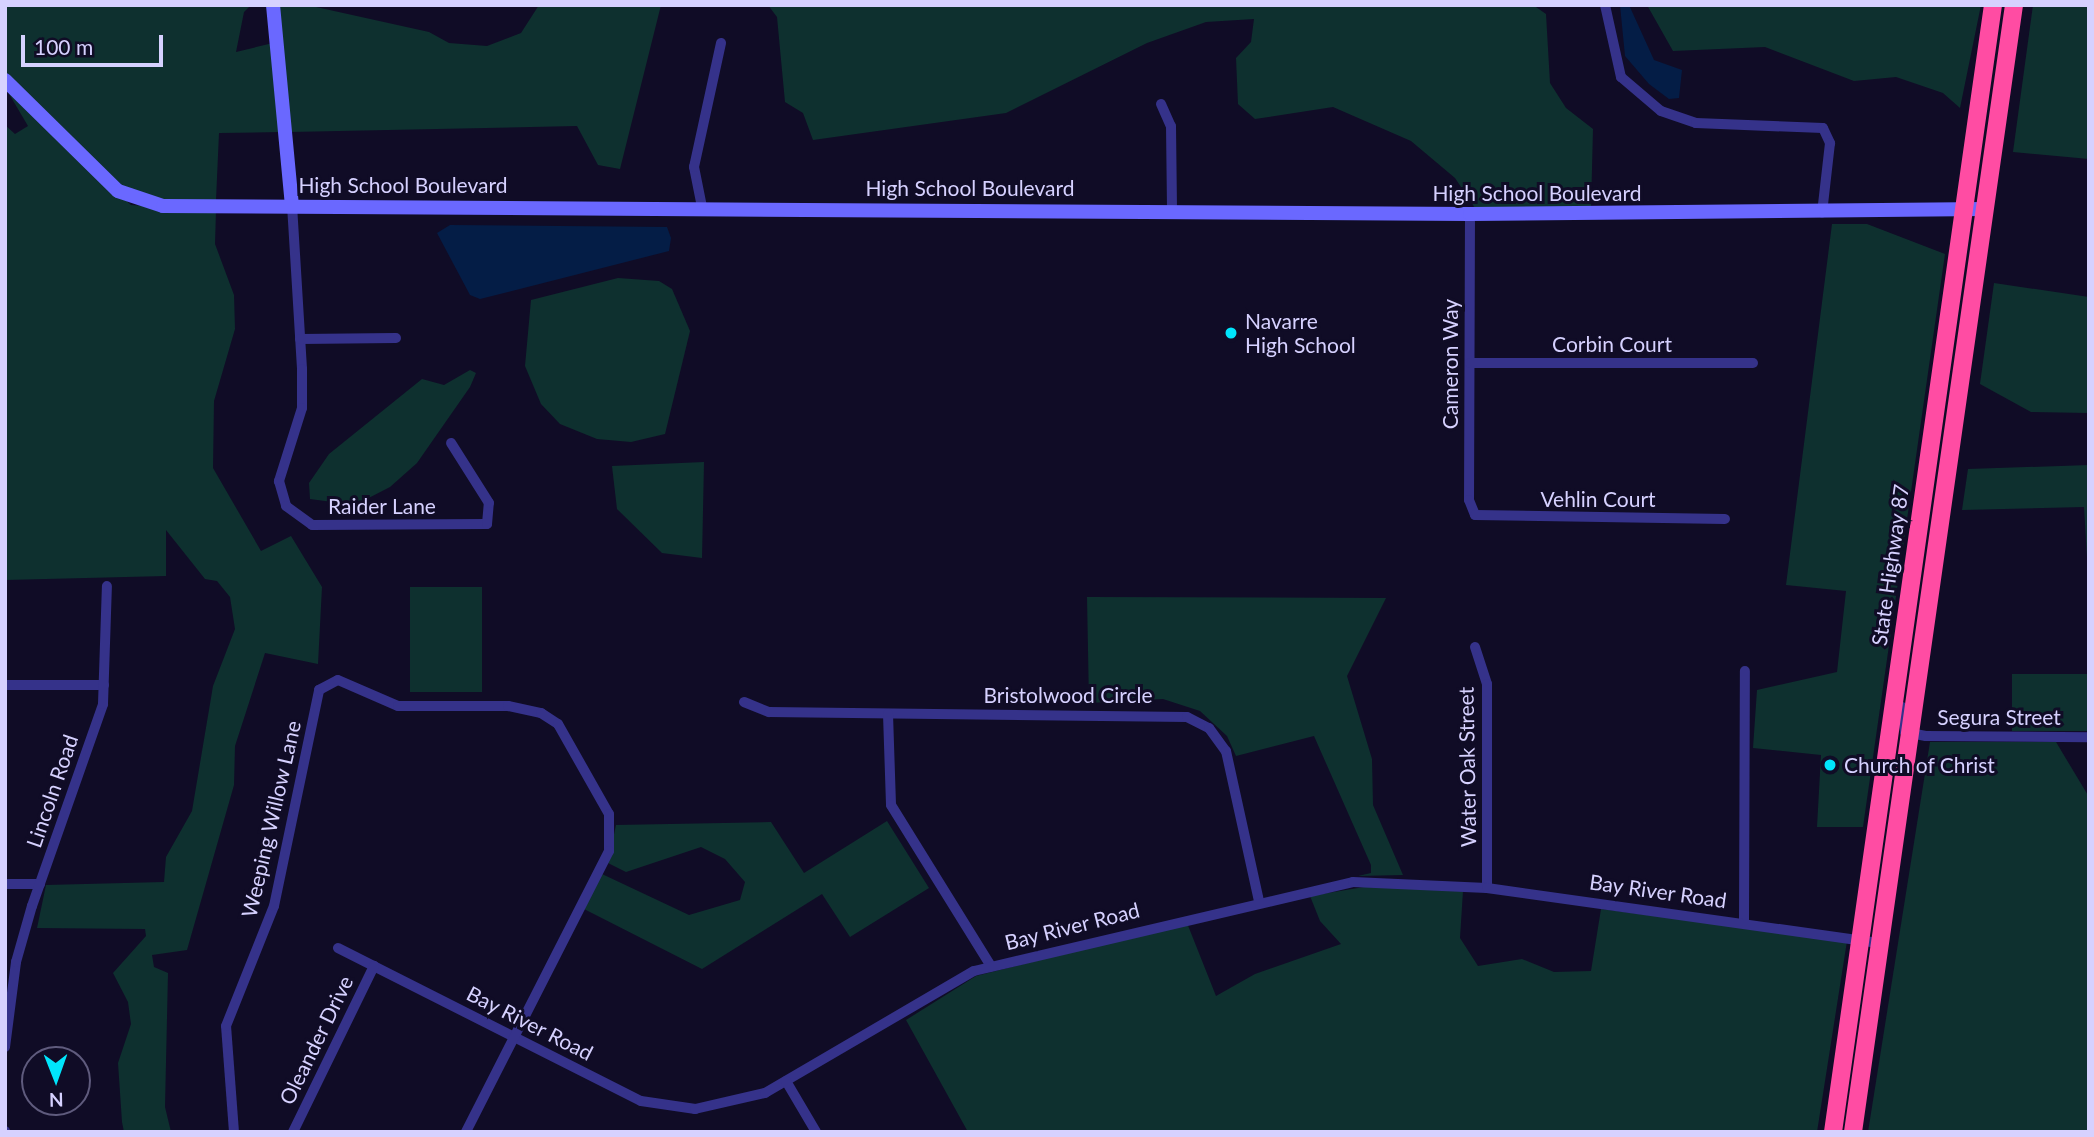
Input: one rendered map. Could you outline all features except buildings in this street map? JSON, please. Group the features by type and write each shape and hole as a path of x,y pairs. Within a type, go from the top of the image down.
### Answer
{"highway":[{"name":"State Highway 87","path":"1833,1132 1993,5"},
{"path":"1853,1132 2014,5"}],"street":[{"path":"273,5 292,205"},
{"path":"1605,5 1621,77 1661,111 1696,123 1823,128 1830,143 1822,213"},
{"path":"702,207 694,167 721,43"},
{"name":"High School Boulevard","path":"5,80 132,200 163,206 702,207 1470,214 1822,213 1984,209"},
{"path":"1161,104 1171,126 1172,210"},
{"name":"Raider Lane","path":"292,205 302,408 279,481 294,516 323,526 487,524 489,503 451,443"},
{"name":"Cameron Way","path":"1470,214 1474,513"},
{"path":"300,339 396,338"},
{"name":"Corbin Court","path":"1470,363 1753,363"},
{"name":"Vehlin Court","path":"1474,513 1483,518 1725,519"},
{"path":"1910,733 1901,717 1917,593 1917,535"},
{"name":"Lincoln Road","path":"5,1047 16,962 104,685 107,586"},
{"name":"Water Oak Street","path":"1475,648 1487,684 1487,888"},
{"path":"1744,922 1745,670"},
{"name":"Weeping Willow Lane","path":"234,1132 226,1026 274,906 320,690 331,680 398,706 508,706 541,713 568,738 609,814 609,851 511,1036"},
{"path":"5,685 104,685"},
{"name":"Bristolwood Circle","path":"744,702 769,712 1150,713 1199,722 1226,751 1259,901"},
{"path":"888,714 891,805 991,966"},
{"name":"Segura Street","path":"1910,733 2089,737"},
{"name":"Bay River Road","path":"338,948 641,1101 680,1109 741,1101 786,1081 991,966 1259,901 1376,879 1487,888 1862,937 1880,943"},
{"path":"5,884 40,884"},
{"name":"Oleander Drive","path":"293,1132 374,966"},
{"path":"467,1132 511,1036"},
{"path":"786,1081 816,1132"}],"green space":[{"path":"5,5 251,5 244,12 236,52 273,43 281,132 219,133 216,200 160,200 121,186 5,73"},
{"path":"278,5 307,5 429,32 449,43 487,46 521,33 539,5 661,5 620,169 598,165 577,126 290,132"},
{"path":"768,5 1533,5 1546,14 1550,83 1566,108 1593,129 1591,208 1475,208 1455,178 1411,141 1333,107 1255,119 1238,104 1236,58 1251,42 1254,19 1206,22 1147,43 1006,113 813,140 803,113 785,102 777,17"},
{"path":"1647,5 1981,5 1960,108 1943,93 1896,77 1854,81 1765,47 1673,51"},
{"path":"2033,5 2089,5 2089,159 2013,152"},
{"path":"5,87 131,205 216,211 215,244 234,295 235,329 214,401 213,468 261,551 291,536 322,587 318,664 265,653 235,746 234,785 187,950 152,955 154,967 168,973 165,1107 171,1132 124,1132 122,1122 118,1063 131,1024 128,1002 113,973 146,936 145,929 37,928 46,885 164,882 166,857 192,811 213,686 235,629 230,597 217,581 205,579 166,530 166,576 5,580 5,125 15,134 28,126"},
{"path":"1832,224 1867,224 1945,254 1863,827 1817,827 1821,755 1753,748 1757,690 1837,672 1846,591 1786,585"},
{"path":"618,278 659,281 672,289 690,331 665,434 631,442 597,439 560,424 541,404 525,366 531,300"},
{"path":"1994,283 2089,297 2089,413 2031,412 1980,384"},
{"path":"470,370 476,373 470,387 417,463 390,487 355,505 310,499 309,483 329,454 422,379 444,385"},
{"path":"704,462 702,558 662,553 617,509 612,466"},
{"path":"2089,465 2089,592 2084,507 1962,510 1968,469"},
{"path":"410,587 482,587 482,692 410,692"},
{"path":"1087,597 1386,598 1347,676 1372,759 1373,805 1403,875 1358,876 1371,873 1371,865 1314,736 1236,756 1227,736 1200,711 1163,699 1089,703"},
{"path":"2012,674 2089,674 2089,731 2012,731"},
{"path":"1930,742 2056,742 2089,797 2089,1132 1868,1132"},
{"path":"887,821 929,888 850,937 822,894 702,969 584,909 602,874 689,915 740,900 745,882 725,859 701,847 626,872 608,863 616,825 771,822 804,873"},
{"path":"1376,885 1463,891 1460,938 1478,966 1522,959 1554,972 1591,971 1601,909 1847,941 1817,1132 968,1132 906,1020 976,976 1187,923 1216,996 1255,974 1341,944 1320,921 1310,896"}],"water":[{"path":"1620,5 1629,5 1654,60 1682,70 1679,98 1669,99 1649,84 1625,56"},
{"path":"450,225 667,227 671,238 669,251 480,299 470,295 437,233"}],"place":[{"name":"Navarre High School","path":"1231,333"},
{"name":"Church of Christ","path":"1830,765"}]}
